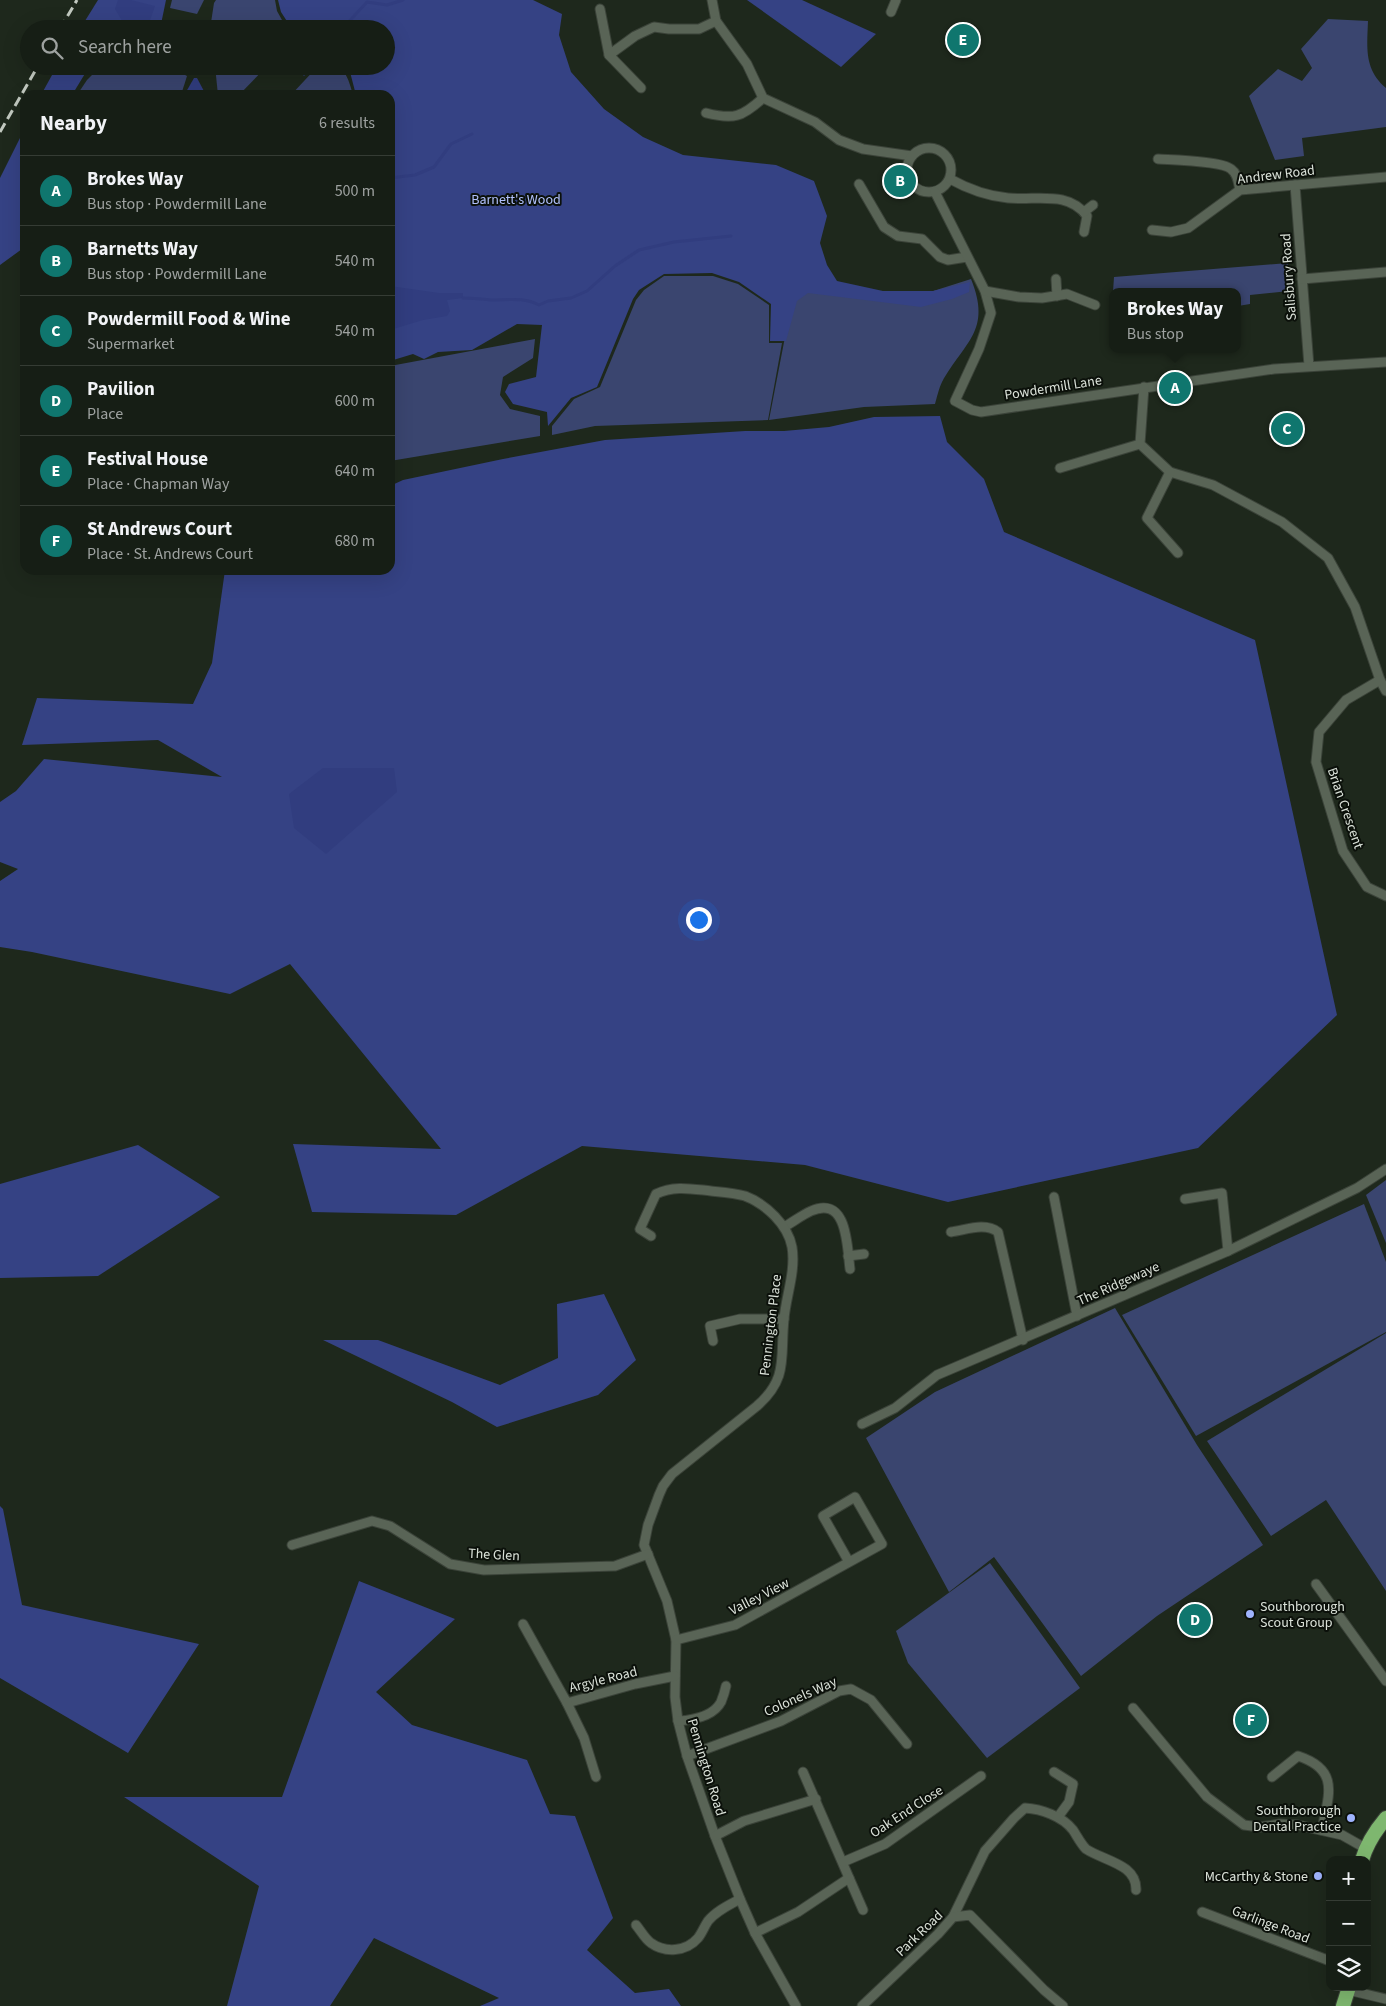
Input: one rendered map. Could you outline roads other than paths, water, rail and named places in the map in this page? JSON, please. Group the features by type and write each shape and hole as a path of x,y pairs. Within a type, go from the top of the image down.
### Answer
{"highway":[{"path":"1364,1854 1376,1829 1386,1818"},
{"path":"1343,2006 1347,1991"}],"street":[{"path":"712,0 716,21 747,64 764,98 815,122 839,140 863,149 912,156 924,149 938,150 948,159 951,166 950,179 946,186 935,192 921,191 910,182 907,169 912,156"},
{"path":"891,12 896,0"},
{"path":"600,9 608,55 641,88"},
{"path":"608,55 654,26 669,29 699,29 716,21"},
{"path":"706,113 733,117 754,107 764,98"},
{"path":"1158,158 1228,166 1236,175 1240,190"},
{"name":"Andrew Road","path":"1152,230 1171,232 1188,228 1240,190 1386,177"},
{"path":"950,179 964,187 993,196 1051,198 1069,201 1074,203 1087,216 1084,232"},
{"path":"860,184 884,227 898,236 922,239 940,257 948,260 967,257"},
{"name":"Salisbury Road","path":"1295,185 1309,366"},
{"name":"Powdermill Lane","path":"935,192 985,291 991,313 979,349 955,401 972,410 980,412 1144,386 1309,366 1386,362"},
{"path":"1084,212 1093,205"},
{"path":"1302,279 1386,272"},
{"path":"1056,279 1057,296"},
{"path":"985,291 1019,297 1067,294 1095,305"},
{"path":"1140,444 1144,386"},
{"path":"1060,468 1140,444"},
{"path":"1140,444 1170,472 1213,485 1282,522 1328,558 1355,607 1380,680 1386,691"},
{"path":"1170,472 1147,518 1178,553"},
{"name":"Brian Crescent","path":"1380,680 1346,700 1319,732 1316,762 1343,851 1367,887 1386,896"},
{"name":"The Ridgewaye","path":"862,1424 894,1408 937,1375 1023,1340 1228,1250 1357,1188 1386,1169"},
{"name":"Pennington Place","path":"651,1236 640,1229 656,1194 668,1188 714,1191 745,1196 766,1209 784,1227 792,1247 792,1266 784,1319 781,1372 776,1385 770,1394 672,1474 659,1495"},
{"path":"1185,1199 1222,1193 1228,1250"},
{"path":"1054,1197 1077,1316"},
{"path":"784,1227 812,1211 822,1208 832,1210 838,1214 845,1226 850,1269"},
{"path":"951,1232 985,1226 992,1227 998,1232 1023,1340"},
{"path":"848,1256 864,1254"},
{"path":"713,1341 710,1326 740,1319 784,1319"},
{"name":"Pennington Road","path":"659,1495 648,1525 644,1546 667,1601 676,1640 675,1676 678,1721 687,1756 715,1836 740,1899 755,1933 796,2006"},
{"name":"Valley View","path":"676,1640 735,1625 882,1544 855,1497 823,1516 849,1562"},
{"name":"The Glen","path":"292,1545 372,1521 390,1526 450,1564 484,1570 615,1566 648,1554"},
{"path":"1316,1584 1386,1681"},
{"name":"Argyle Road","path":"523,1624 567,1703 635,1684 675,1676"},
{"path":"678,1721 698,1719 710,1711 720,1703 726,1686"},
{"name":"Colonels Way","path":"687,1756 781,1721 839,1691 851,1689 870,1700 907,1744"},
{"path":"567,1703 584,1738 596,1777"},
{"path":"1133,1708 1207,1797 1244,1824 1260,1827 1280,1824 1298,1825 1322,1830 1342,1835 1364,1854"},
{"path":"1272,1777 1298,1756 1314,1763 1326,1773 1330,1785 1322,1830"},
{"path":"803,1772 863,1910"},
{"path":"1054,1772 1073,1784 1069,1802 1058,1817"},
{"name":"Oak End Close","path":"843,1862 885,1844 981,1776"},
{"path":"715,1836 744,1821 816,1799"},
{"path":"953,1918 985,1851 1025,1808 1033,1808 1058,1817 1072,1828 1085,1848 1129,1871 1136,1881 1136,1890"},
{"path":"755,1933 798,1912 849,1878"},
{"path":"636,1925 651,1943 668,1950 679,1949 690,1945 697,1939 708,1921 726,1906 740,1899"},
{"name":"Garlinge Road","path":"1202,1912 1326,1959"},
{"name":"Park Road","path":"862,2006 953,1918 970,1915 1044,1990 1063,2006"},
{"path":"1358,1991 1386,2000"}],"waterway":[{"path":"350,20 367,2 387,5 403,0"},
{"path":"395,177 415,175 434,167 451,144 472,134"},
{"path":"463,298 522,300 539,305 548,301 571,298 587,291 615,266 639,250 674,242 731,236"}],"railway":[{"path":"65,20 77,0"},
{"path":"24,90 33,75"},
{"path":"0,132 20,97"}],"place":[{"name":"Festival House","path":"963,40"},
{"name":"Barnetts Way","path":"900,181"},
{"name":"Brokes Way","path":"1175,388"},
{"name":"Powdermill Food & Wine","path":"1287,429"},
{"name":"Southborough Scout Group","path":"1250,1614"},
{"name":"Pavilion","path":"1195,1620"},
{"name":"St Andrews Court","path":"1251,1720"},
{"name":"Southborough Dental Practice","path":"1351,1818"},
{"name":"McCarthy & Stone","path":"1318,1876"}],"park label":[{"name":"Barnett's Wood","path":"516,199"}]}
